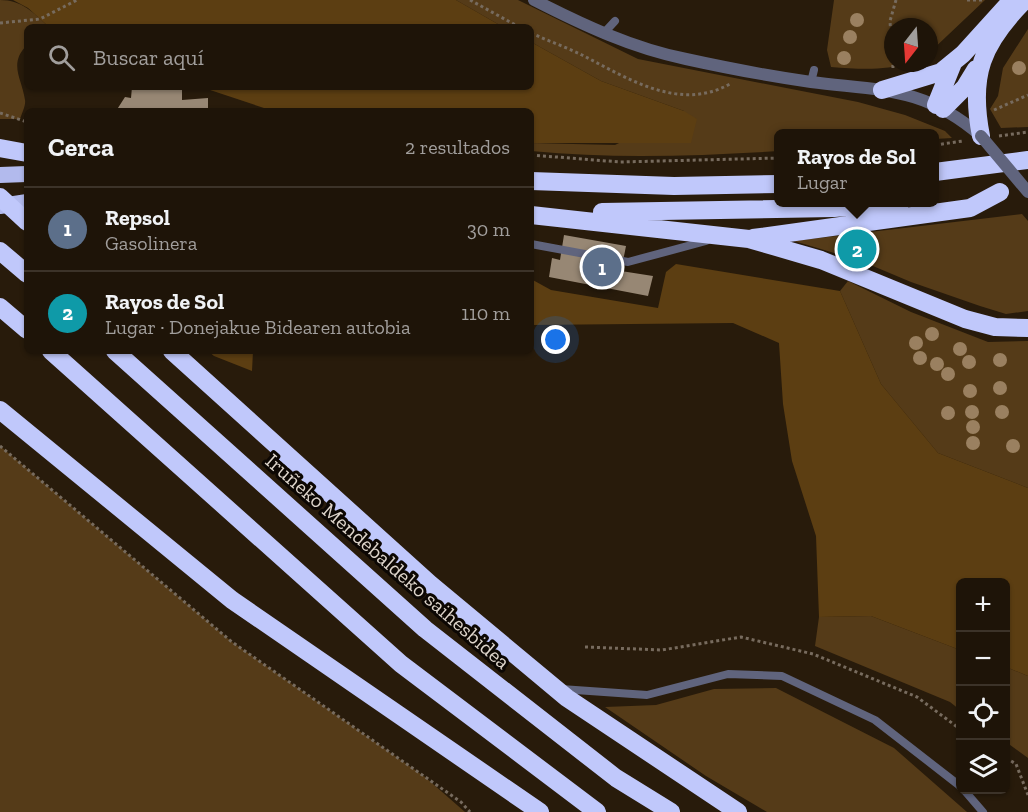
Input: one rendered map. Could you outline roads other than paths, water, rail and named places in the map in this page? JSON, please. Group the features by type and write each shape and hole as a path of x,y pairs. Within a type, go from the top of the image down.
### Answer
{"highway":[{"path":"882,90 941,72 954,62 1012,0"},
{"path":"940,107 964,87 981,63 995,35 1025,0"},
{"path":"940,107 954,62"},
{"path":"979,125 975,98 981,63"},
{"path":"0,148 24,152"},
{"path":"939,171 1028,160"},
{"path":"0,175 24,174"},
{"path":"534,182 674,186 774,184"},
{"path":"939,200 1028,187"},
{"path":"749,239 970,208 1000,192"},
{"path":"2,202 24,202"},
{"path":"2,202 24,220"},
{"path":"534,213 836,207"},
{"path":"534,213 749,239 821,260 964,319 995,327 1027,327"},
{"path":"0,251 24,271"},
{"path":"0,307 24,327"},
{"path":"54,354 400,664 597,812"},
{"name":"Iruñeko Mendebaldeko saihesbidea","path":"118,354 425,628 616,778 671,812"},
{"path":"175,354 422,576 556,688 738,812"},
{"path":"0,410 232,600 536,810"}],"street":[{"path":"534,0 603,33 651,51 749,71 813,76 915,96 979,125 1028,192"}],"lane":[{"path":"603,33 615,21"},
{"path":"534,245 628,262 696,243 729,237"},
{"path":"556,688 647,695 728,674 782,676 875,720 956,783"},
{"path":"968,794 983,812"}],"place":[{"name":"Rayos de Sol","path":"857,249"},
{"name":"Repsol","path":"602,267"}]}
